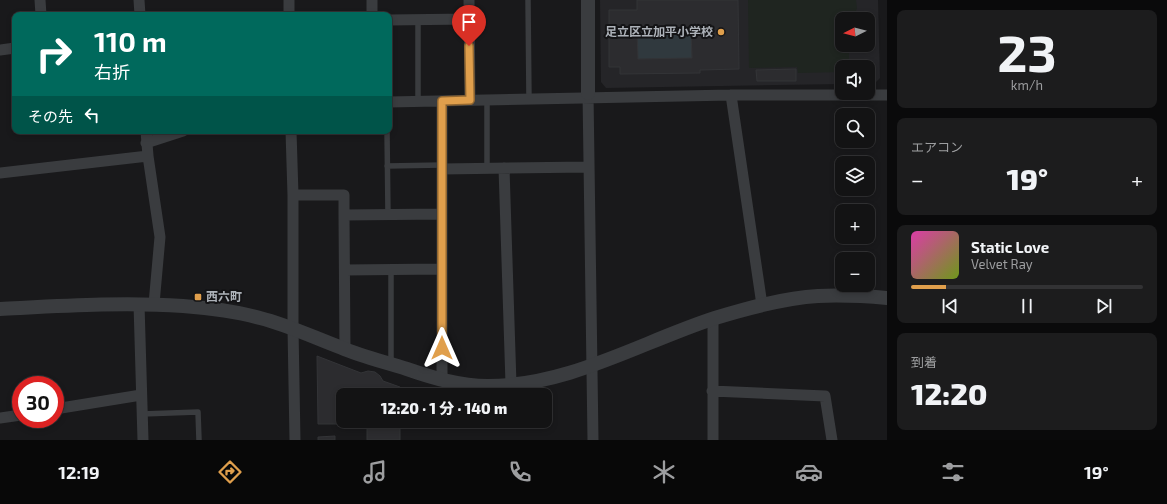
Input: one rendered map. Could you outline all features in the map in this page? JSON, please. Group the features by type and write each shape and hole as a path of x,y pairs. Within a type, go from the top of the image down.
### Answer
{"street":[{"path":"40,0 42,12"},
{"path":"139,0 140,12"},
{"path":"289,0 289,12"},
{"path":"372,0 372,12"},
{"path":"469,0 470,100"},
{"path":"588,0 588,167 593,365 593,440"},
{"path":"392,20 469,19"},
{"path":"0,50 12,48"},
{"path":"731,95 762,305"},
{"path":"392,102 529,99 588,96 887,95"},
{"path":"442,101 442,379"},
{"path":"146,134 160,237 154,304"},
{"path":"146,142 173,134"},
{"path":"291,134 295,440"},
{"path":"0,173 148,156"},
{"path":"442,167 588,167"},
{"path":"504,168 511,384"},
{"path":"293,195 344,195 345,350"},
{"path":"344,215 442,214"},
{"path":"345,270 442,269"},
{"path":"0,309 154,304 235,312 259,317 293,328 345,350 442,379 468,385 490,386 559,376 593,365 713,319 762,305 817,296 887,298"},
{"path":"139,304 143,440"},
{"path":"713,319 713,440"},
{"path":"712,391 825,396 832,440"},
{"path":"64,408 141,395"},
{"path":"0,418 12,416"}],"lane":[{"path":"528,0 529,99"},
{"path":"418,20 418,101"},
{"path":"487,100 487,168"},
{"path":"386,134 388,215"},
{"path":"387,166 442,167"},
{"path":"391,270 391,364"},
{"path":"142,414 198,412 199,440"}],"shaded area":[{"name":"足立区立加平小学校","path":"600,0 878,0 880,78 875,83 875,60 835,60 835,84 606,88 601,82"},
{"path":"748,0 856,0 857,8 856,12 835,12 835,52 849,52 849,60 835,60 835,72 798,73 797,67 749,68"},
{"path":"691,31 692,58 638,59 637,32"}],"building":[{"path":"637,0 738,0 739,69 700,70 700,73 620,74 620,67 609,67 609,10 637,10","holes":["691,31 692,58 638,59 637,32"]},
{"path":"796,69 796,81 757,81 756,70"},
{"path":"317,356 361,373 368,371 375,372 383,381 400,387 336,388 336,424 318,424"},
{"path":"367,428 400,428 400,440 367,440"},
{"path":"335,436 335,440 318,440 318,437"}],"place":[{"name":"足立区立加平小学校","path":"721,32"},
{"name":"西六町","path":"198,297"}],"route":[{"path":"442,348 442,101 470,100 469,46"}]}
